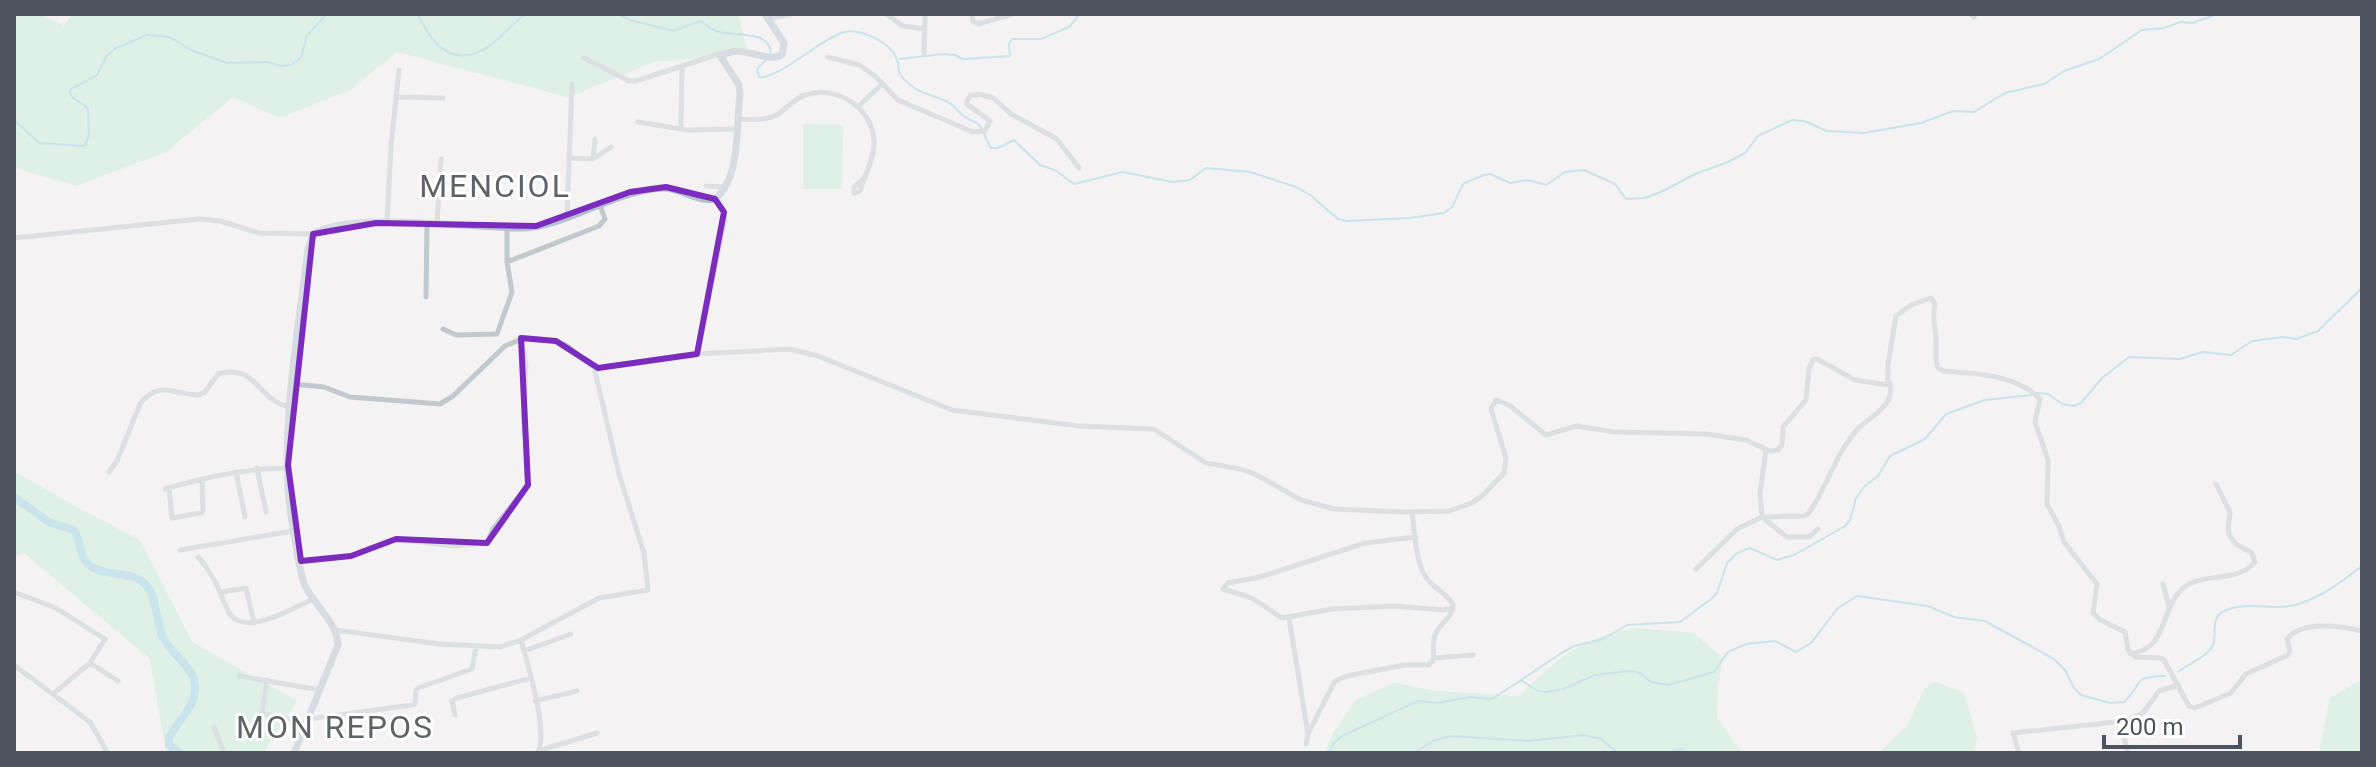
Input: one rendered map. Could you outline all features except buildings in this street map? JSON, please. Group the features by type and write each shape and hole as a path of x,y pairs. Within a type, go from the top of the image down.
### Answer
{"main road":[{"path":"294,753 337,652 336,630 305,586 293,531 288,468 293,384 308,249 313,234 351,224 536,226 640,190 666,187 702,199 715,199 726,187 733,172 740,88 721,55 725,52 771,58 782,55 785,47 766,17"}],"street":[{"path":"766,17 790,14"},
{"path":"886,14 903,26 925,29"},
{"path":"903,26 905,14"},
{"path":"924,54 925,14"},
{"path":"972,14 973,21 981,24 1013,14"},
{"path":"584,58 629,81 725,52"},
{"path":"828,57 859,65 893,96 978,133 987,129 990,121 967,101 970,96 989,96 1011,114 1057,139 1079,168"},
{"path":"681,129 682,66"},
{"path":"387,223 399,70"},
{"path":"567,216 572,84"},
{"path":"859,106 882,84"},
{"path":"737,119 767,119 779,114 803,95 820,92 840,95 859,106 875,140 873,156 863,179"},
{"path":"396,97 443,98"},
{"path":"638,122 681,129 736,129"},
{"path":"593,159 595,139"},
{"path":"569,158 593,159 611,147"},
{"path":"437,224 441,159"},
{"path":"706,186 726,187"},
{"path":"697,354 725,219 715,199"},
{"path":"507,262 599,226 605,219 599,204"},
{"path":"14,238 199,219 220,221 259,233 313,234"},
{"path":"426,297 427,224"},
{"path":"443,329 456,335 497,334 512,292 507,262 507,227"},
{"path":"1696,569 1737,529 1762,517 1808,514 1850,440 1888,403 1892,394 1888,368 1896,316 1911,305 1931,298 1935,304 1932,322 1936,333 1938,368 1991,375 2037,395 2041,402 2035,425 2048,460 2047,504 2062,539 2097,584 2093,613 2125,632 2130,654"},
{"path":"301,561 351,556 400,539 453,546 487,543 493,529 528,485 524,415 526,366 522,339"},
{"path":"293,384 324,387 350,397 440,404 505,346 522,339 556,341 566,345 594,367 649,585 645,592 599,598 521,640 500,647 476,647 336,630"},
{"path":"594,367 697,354 790,349 818,356 952,410 1079,426 1154,429 1206,463 1255,474 1301,500 1334,509 1412,512 1449,511 1472,503 1504,473 1506,458 1491,409 1496,400 1509,405 1546,435 1577,426 1614,432 1706,434 1746,440 1773,451 1780,449 1783,427 1806,400 1809,368 1813,360 1817,359 1855,380 1884,386 1890,382"},
{"path":"109,472 117,461 136,411 151,393 174,389 199,395 218,374 237,372 252,378 272,401 291,407"},
{"path":"1766,450 1760,493 1762,517 1787,537 1809,537 1818,529"},
{"path":"202,479 203,511 172,518 167,489 202,479 257,468 288,468"},
{"path":"257,468 266,512"},
{"path":"236,472 245,517"},
{"path":"2169,606 2187,585 2242,572 2255,562 2252,553 2236,544 2230,536 2230,512 2216,484"},
{"path":"1412,512 1420,563 1426,579 1449,598 1453,608 1433,641 1434,659"},
{"path":"180,550 293,531"},
{"path":"1416,537 1365,543 1260,577 1228,583 1223,589 1252,598 1280,617 1289,618 1332,609 1394,606 1453,608"},
{"path":"198,557 210,569 231,616 243,622 254,623 314,598"},
{"path":"2130,654 2141,652 2157,640 2166,624 2169,606 2163,584"},
{"path":"222,592 246,588 254,623"},
{"path":"14,592 56,608 103,637 104,642 90,663 53,694"},
{"path":"1289,618 1308,734"},
{"path":"2130,654 2162,659 2189,706 2195,708 2234,692 2246,674 2288,655 2287,639 2293,631 2308,626 2328,628 2340,625 2362,631"},
{"path":"524,651 571,634"},
{"path":"521,640 541,736 538,752 597,733"},
{"path":"267,680 262,713 307,721 412,705 415,704 418,688 472,669 476,647"},
{"path":"1306,744 1335,681 1404,665 1428,665 1434,659 1473,655"},
{"path":"90,663 118,681"},
{"path":"14,665 96,728 108,753"},
{"path":"239,676 320,690"},
{"path":"455,715 452,701 457,698 531,678"},
{"path":"2019,753 2013,733 2120,722 2143,713 2159,691 2179,685"},
{"path":"535,701 577,691"},
{"path":"2120,722 2128,753"},
{"path":"214,727 224,753"}],"highlighted area":[{"path":"666,187 715,199 724,212 697,354 598,368 556,341 521,338 528,485 487,543 396,539 351,556 301,561 288,465 313,234 376,223 536,226 630,192"}],"green space":[{"path":"14,14 41,14 64,26 73,14 738,14 748,54 653,62 571,98 397,52 350,90 280,118 233,97 166,152 76,186 14,167"},
{"path":"803,124 843,125 842,189 803,189"},
{"path":"14,471 140,540 192,642 297,701 263,753 166,753 150,659 24,553 14,556"},
{"path":"1636,628 1693,633 1723,658 1717,718 1742,753 1325,753 1333,733 1356,700 1394,683 1436,691 1519,696 1571,651 1599,638"},
{"path":"2362,680 2362,753 2319,753 2330,698"},
{"path":"1934,681 1964,693 1977,737 1974,753 1879,753 1908,724 1923,691"}],"waterway":[{"path":"14,120 39,143 84,146 89,137 88,108 71,96 70,90 97,75 106,57 116,48 147,35 169,37 193,51 227,63 291,65 301,57 307,35 327,14"},
{"path":"418,14 431,37 447,52 457,55 479,52 526,14"},
{"path":"618,14 673,31 700,21 716,31 764,40 771,53"},
{"path":"900,59 943,54 963,59 1010,56 1012,39 1041,39 1069,27 1080,14"},
{"path":"765,61 757,69 759,77 788,66 834,36 850,31 865,34 893,51 901,76 913,87 949,102 978,124 991,148 1014,140 1040,165 1055,170 1074,184 1123,172 1172,182 1190,180 1206,168 1250,172 1296,187 1338,219 1347,221 1444,213 1452,207 1463,184 1490,174 1510,183 1528,180 1546,185 1565,172 1584,170 1615,184 1626,199 1645,198 1745,153 1758,136 1792,120 1804,121 1827,131 1864,133 1921,123 1953,111 1974,112 2005,93 2044,84 2064,71 2099,59 2142,30 2164,28 2180,22 2193,23 2217,14"},
{"path":"2037,393 2048,394 2062,404 2074,406 2081,403 2102,378 2129,357 2180,359 2203,352 2231,355 2252,341 2283,337 2296,339 2318,331 2362,288"},
{"path":"1521,680 1574,646 1603,639 1627,625 1680,622 1717,593 1727,563 1737,553 1750,548 1777,560 1794,555 1845,526 1850,520 1856,498 1878,476 1890,456 1925,439 1946,414 1985,400 2031,395"},
{"path":"14,497 49,522 74,530 82,556 93,568 130,576 149,589 164,639 195,682 192,703 169,738 169,745 179,753"},
{"path":"2179,671 2211,649 2215,622 2224,611 2245,606 2280,607 2302,603 2334,587 2362,566"},
{"path":"1328,753 1342,736 1418,701 1437,703 1470,697 1492,699 1521,680 1538,691 1546,692 1563,689 1595,675 1628,671 1638,672 1651,682 1668,685 1714,672 1728,652 1746,644 1775,641 1796,652 1811,643 1838,608 1857,596 1928,606 1954,617 1985,621 2054,659 2081,695 2110,703 2124,702 2139,682 2146,678 2165,676"},
{"path":"1413,753 1433,741 1450,736 1528,741 1584,735 1601,739 1618,753"},
{"path":"1668,753 1681,749 1686,753"}],"district":[{"name":"MENCIOL","path":"495,186"},
{"name":"MON REPOS","path":"335,727"}]}
